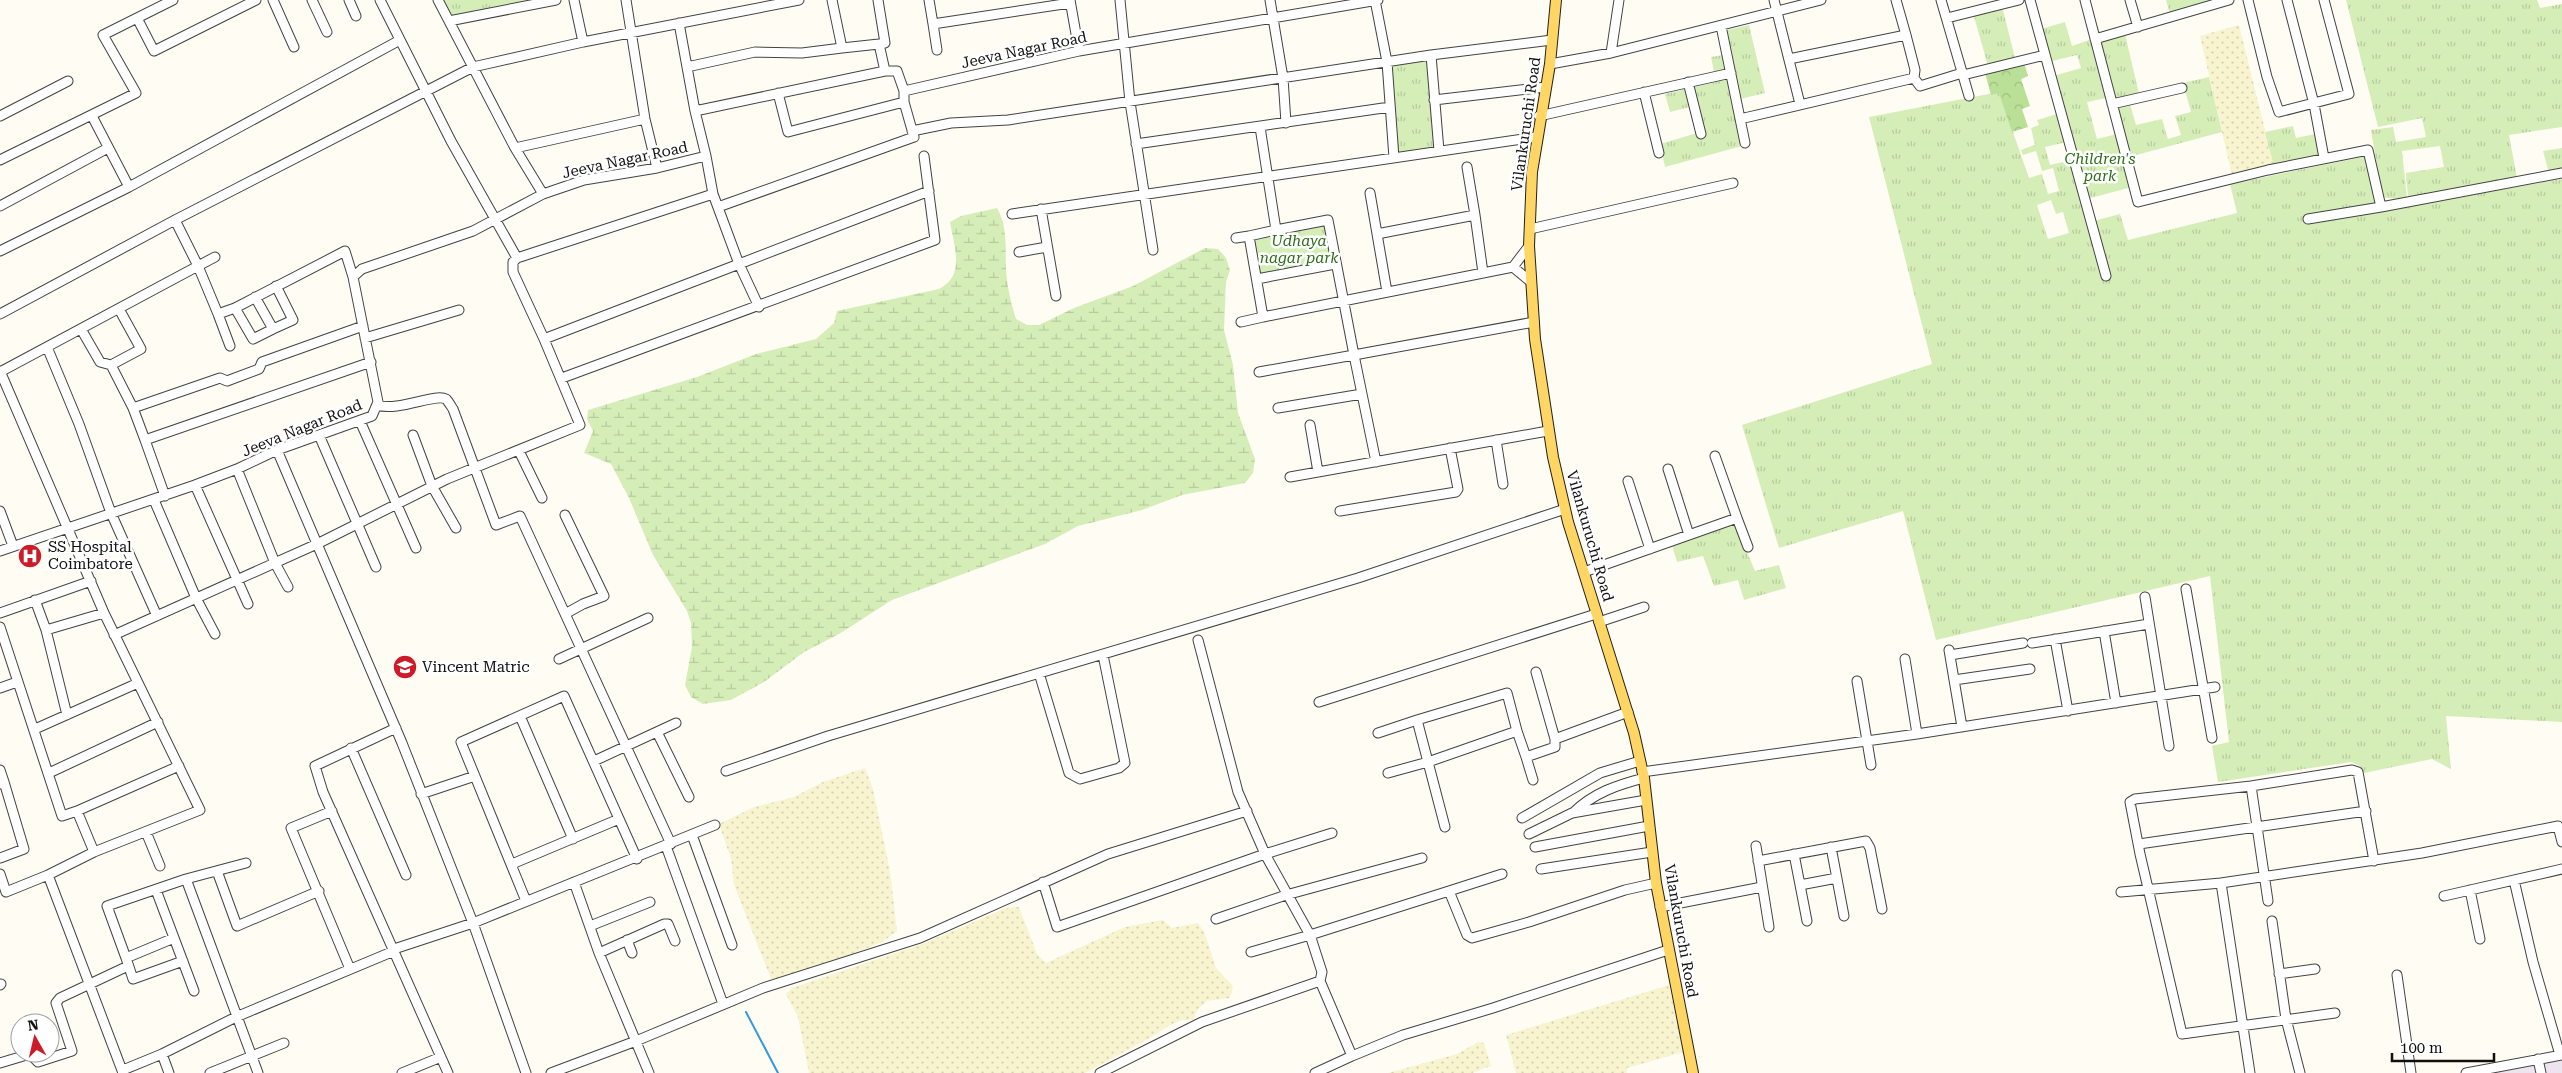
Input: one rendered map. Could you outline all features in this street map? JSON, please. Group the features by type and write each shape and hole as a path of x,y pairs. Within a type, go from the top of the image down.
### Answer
{"main road":[{"name":"Vilankuruchi Road","path":"1556,0 1550,64 1539,116 1532,172 1529,246 1534,322 1548,431 1565,510 1597,618 1628,712 1643,775 1660,907 1693,1073"}],"street":[{"path":"0,160 136,93 103,35 173,0"},
{"path":"137,18 154,51 256,0"},
{"path":"273,0 294,48"},
{"path":"312,0 327,32"},
{"path":"349,0 356,16"},
{"path":"380,0 451,141 517,258"},
{"path":"438,0 515,148 543,194"},
{"path":"449,21 556,0"},
{"path":"574,0 583,42"},
{"path":"626,0 633,33 645,119 657,168"},
{"path":"0,314 175,220 472,67 759,4 800,0"},
{"path":"832,0 842,48"},
{"path":"687,67 755,52 802,53 886,43 878,0"},
{"path":"929,0 937,50"},
{"path":"1120,0 1130,102 1154,250"},
{"path":"1270,0 1284,78 1286,123"},
{"path":"1376,0 1387,62 1394,158"},
{"name":"Jeeva Nagar Road","path":"904,91 1079,50 1125,44 1326,4 1376,0"},
{"path":"1611,53 1620,0"},
{"path":"1774,0 1800,104"},
{"path":"1550,64 1611,53 1821,0"},
{"path":"1896,0 1915,70 1914,78 1920,86 2045,54"},
{"path":"1941,0 1969,96"},
{"path":"1947,18 2019,0"},
{"path":"2030,0 2106,276"},
{"path":"2085,0 2138,202 2324,158 2368,150 2381,206"},
{"path":"2130,0 2138,27"},
{"path":"2095,39 2229,0"},
{"path":"2248,0 2267,77 2279,112 2349,94 2324,0"},
{"path":"2287,0 2314,104 2324,158"},
{"path":"932,24 1070,1 1079,50"},
{"name":"Jeeva Nagar Road","path":"0,551 67,526 154,500 237,469 277,450 372,416 378,402 353,277 362,269 473,231 543,194 584,180 657,168 706,156 695,111 679,23"},
{"path":"1721,26 1745,142"},
{"path":"1789,59 1906,35"},
{"path":"0,252 129,186 400,40"},
{"path":"912,132 951,123 1008,120 1431,55 1552,40"},
{"path":"879,44 885,70"},
{"path":"1431,55 1439,151"},
{"path":"695,111 885,70 896,71 904,91 904,102 914,136 718,207"},
{"path":"1539,116 1730,73"},
{"path":"1740,119 1914,78"},
{"path":"0,116 68,81"},
{"path":"1688,82 1701,134"},
{"path":"1434,100 1546,87"},
{"path":"2112,104 2182,88"},
{"path":"1644,92 1659,153"},
{"path":"778,93 788,132 904,102"},
{"path":"1136,144 1390,107"},
{"path":"92,116 129,186"},
{"path":"515,148 645,119"},
{"path":"1260,127 1276,230"},
{"path":"1012,214 1536,137"},
{"path":"0,206 108,148"},
{"path":"706,156 713,194 739,264 758,307"},
{"path":"562,378 936,240 924,156"},
{"path":"1467,167 1483,273"},
{"path":"2308,219 2562,173"},
{"path":"1530,229 1733,182"},
{"path":"544,339 930,191"},
{"path":"1370,193 1387,292"},
{"path":"114,635 317,544 432,486 580,425 562,378 513,272 513,262 517,258 713,194"},
{"path":"1041,210 1056,296"},
{"path":"1377,234 1474,215"},
{"path":"175,220 198,266 230,346"},
{"path":"1236,238 1328,220 1335,264 1376,462"},
{"path":"1249,236 1264,317"},
{"path":"1241,322 1512,267 1529,246"},
{"path":"1019,252 1047,247"},
{"path":"218,314 235,308 345,251 353,277"},
{"path":"0,874 6,892 48,875 94,852 200,810 114,635 0,372 215,257"},
{"path":"1257,279 1335,264"},
{"path":"1512,267 1531,282"},
{"path":"235,308 253,339 293,320 276,286"},
{"path":"255,297 273,330"},
{"path":"81,329 100,362 111,365 141,349 119,309"},
{"path":"365,338 460,310"},
{"path":"1259,372 1534,322"},
{"path":"133,408 220,378 227,381 259,369 262,362 363,326"},
{"path":"47,347 79,424 111,513 157,616"},
{"path":"145,440 371,362"},
{"path":"111,365 133,408 165,496"},
{"path":"1278,408 1362,394"},
{"path":"377,405 396,408 437,397 446,399 453,409 473,468 496,525 520,516 566,614 668,845 723,1004"},
{"path":"360,421 416,548"},
{"path":"1310,425 1318,472"},
{"path":"1290,477 1548,431"},
{"path":"319,435 376,567"},
{"path":"413,435 432,486 456,528"},
{"path":"1496,440 1504,484"},
{"path":"1340,511 1456,492 1458,489 1450,448"},
{"path":"277,450 396,728 473,923 526,1073"},
{"path":"519,450 542,498"},
{"path":"1715,456 1748,547"},
{"path":"237,469 275,563 288,587"},
{"path":"1668,469 1689,535"},
{"path":"1628,481 1650,548"},
{"path":"195,485 248,604"},
{"path":"154,500 196,598 215,634"},
{"path":"726,771 828,736 1358,578 1565,510"},
{"path":"0,511 13,546"},
{"path":"565,515 604,596 583,604 566,614"},
{"path":"1584,572 1738,518"},
{"path":"0,613 91,581"},
{"path":"2186,589 2212,738"},
{"path":"2145,597 2169,746"},
{"path":"35,600 46,630 66,715"},
{"path":"1319,702 1597,618 1644,607"},
{"path":"46,630 104,613"},
{"path":"559,659 648,618"},
{"path":"1962,727 1949,652 2055,640 2149,624"},
{"path":"0,627 62,816 179,766"},
{"path":"2104,631 2116,703"},
{"path":"1198,640 1238,792 1265,854 1310,935 1322,972 1320,982 1352,1056"},
{"path":"2055,640 2068,711"},
{"path":"1040,673 1069,773 1080,779 1119,768 1125,763 1103,655"},
{"path":"1905,659 1917,734"},
{"path":"1954,680 2030,669"},
{"path":"1526,757 1555,747 1557,744 1536,672"},
{"path":"0,688 17,682"},
{"path":"1857,682 1871,765"},
{"path":"35,729 138,683"},
{"path":"1572,813 1584,802 1613,786 1643,775 2215,687"},
{"path":"1378,733 1507,693 1533,780"},
{"path":"526,902 461,742 564,696 637,859"},
{"path":"1555,739 1628,712"},
{"path":"520,716 573,839"},
{"path":"1417,720 1445,827"},
{"path":"49,773 158,722"},
{"path":"594,761 676,723"},
{"path":"396,728 315,766 332,811 448,1073"},
{"path":"1388,773 1428,762 1517,731"},
{"path":"657,732 689,797"},
{"path":"351,748 406,875"},
{"path":"1522,818 1600,773 1640,761"},
{"path":"0,770 2,783 24,848 0,858"},
{"path":"2334,1013 2182,1034 2148,890 2130,802 2135,799 2251,786 2352,770 2358,772 2374,860"},
{"path":"422,794 475,776"},
{"path":"2251,786 2268,901"},
{"path":"1529,834 1572,813 1646,800"},
{"path":"77,811 94,852"},
{"path":"332,811 292,828 350,969"},
{"path":"551,1073 636,1041 763,988 920,938 1108,854 1247,811"},
{"path":"2139,844 2366,811"},
{"path":"512,864 619,819"},
{"path":"48,875 123,1072 236,1017 394,950 473,923 637,859 715,825"},
{"path":"1535,847 1649,826"},
{"path":"2121,892 2221,884 2422,854 2558,826 2562,842"},
{"path":"146,832 160,866"},
{"path":"1043,882 1057,927 1265,854 1332,833"},
{"path":"692,835 732,945"},
{"path":"1758,860 1862,841 1869,843 1882,909"},
{"path":"1756,846 1769,927"},
{"path":"1830,847 1844,916"},
{"path":"1540,869 1652,852"},
{"path":"1794,854 1807,921"},
{"path":"1216,919 1286,894 1422,858"},
{"path":"183,961 133,979 106,906 246,863"},
{"path":"2444,896 2562,869"},
{"path":"218,871 237,926 319,891"},
{"path":"1251,952 1502,874"},
{"path":"1800,885 1836,878"},
{"path":"186,880 258,1073"},
{"path":"2466,1073 2561,1055 2532,962 2514,880"},
{"path":"574,882 599,953 649,1073"},
{"path":"1449,891 1467,936 1472,938 1488,935 1588,902 1656,883"},
{"path":"2221,884 2250,1073"},
{"path":"1660,907 1762,887"},
{"path":"156,890 194,991"},
{"path":"2470,890 2480,939"},
{"path":"590,926 650,902"},
{"path":"2272,922 2286,1019 2300,1073"},
{"path":"599,953 668,924 675,941"},
{"path":"0,1063 30,1054 38,1062 72,1051 56,1003 60,998 91,984 127,962 174,938"},
{"path":"627,940 632,953"},
{"path":"1315,1073 1402,1035 1493,1008 1668,950"},
{"path":"2279,974 2315,969"},
{"path":"2397,975 2411,1073"},
{"path":"1106,1072 1202,1022 1320,982"},
{"path":"210,1073 284,1043"},
{"path":"162,1054 169,1073"},
{"path":"402,1073 441,1057"},
{"path":"2538,1059 2541,1073"}],"shaded area":[{"path":"2239,25 2274,166 2232,176 2200,36"},
{"path":"865,768 873,789 890,871 897,931 884,941 826,965 774,980 771,979 734,885 731,859 719,824 754,807 794,797 823,782"},
{"path":"1019,907 1037,954 1046,963 1125,927 1163,920 1172,928 1198,923 1205,934 1216,968 1233,986 1230,998 1207,1001 1198,1009 1193,1020 1182,1020 1170,1025 1085,1073 809,1073 798,1017 786,994 792,988 925,943 1006,908"},
{"path":"1669,985 1684,1052 1627,1068 1627,1073 1516,1073 1506,1035"},
{"path":"1478,1042 1484,1043 1491,1066 1472,1073 1388,1073 1457,1054"},
{"path":"2562,1054 2562,1073 2484,1073"}],"green space":[{"path":"442,0 541,0 451,19"},
{"path":"2166,0 2220,0 2170,14"},
{"path":"2346,0 2537,0 2540,8 2562,4 2562,127 2509,135 2517,178 2408,197 2406,173 2444,167 2440,146 2402,151 2407,198 2382,197 2371,130 2393,127 2396,142 2426,137 2422,118 2378,127"},
{"path":"2002,6 2015,58 1988,66 1973,13"},
{"name":"Children's park","path":"2065,22 2072,46 2092,39 2125,34 2139,94 2108,101 2106,98 2087,102 2097,139 2117,134 2132,187 2083,200 2090,222 2120,214 2128,240 2237,213 2230,184 2367,156 2379,211 2562,179 2562,722 2446,716 2451,769 2432,759 2364,773 2360,766 2351,762 2218,782 2212,746 2229,742 2210,576 1936,640 1903,511 1779,548 1742,425 1932,364 1869,117 1999,92 2029,178 2042,174 2048,194 2059,191 2053,168 2042,171 2036,151 2023,155 2021,150 2035,145 2031,128 2039,125 2037,120 2060,113 2050,77 2081,68 2077,55 2048,62 2041,29","holes":["2067,142 2072,160 2050,165 2045,147","2051,200 2056,214 2063,212 2069,233 2048,239 2037,205"]},
{"path":"1749,25 1765,93 1732,101 1742,146 1665,167 1660,144 1697,133 1690,107 1670,112 1665,94 1716,82 1711,57 1724,55 1719,32"},
{"path":"1429,59 1435,148 1397,154 1390,65"},
{"path":"2024,63 2028,76 2021,79 2030,106 2022,109 2028,127 2012,132 1999,93 1991,95 1985,73"},
{"path":"2209,77 2222,132 2129,157 2116,107 2130,104 2136,125 2162,119 2168,139 2181,135 2175,116 2191,112 2183,83"},
{"path":"2293,126 2296,138 2315,134 2320,156 2274,166 2265,132"},
{"path":"2562,148 2562,170 2549,173 2543,151"},
{"path":"997,208 1003,222 1008,288 1012,307 1016,319 1027,325 1039,325 1074,308 1133,286 1205,248 1218,249 1226,258 1230,270 1226,282 1224,330 1233,365 1238,413 1255,459 1253,473 1245,483 1182,495 1142,510 1078,526 1045,544 892,600 839,634 804,652 764,682 731,700 703,704 691,697 685,685 692,647 691,623 687,611 653,555 629,498 611,464 584,453 593,431 587,419 588,410 697,377 756,354 816,339 834,323 837,311 939,289 953,276 955,268 955,250 950,222 961,216"},
{"name":"Udhaya nagar park","path":"1327,224 1333,263 1258,277 1253,238"},
{"path":"1735,523 1755,571 1779,565 1786,588 1744,600 1738,580 1714,586 1703,556 1677,562 1672,545"}],"waterway":[{"path":"746,1012 778,1073"}],"place":[{"name":"SS Hospital Coimbatore","path":"30,556"},
{"name":"Vincent Matric","path":"405,667"}]}
